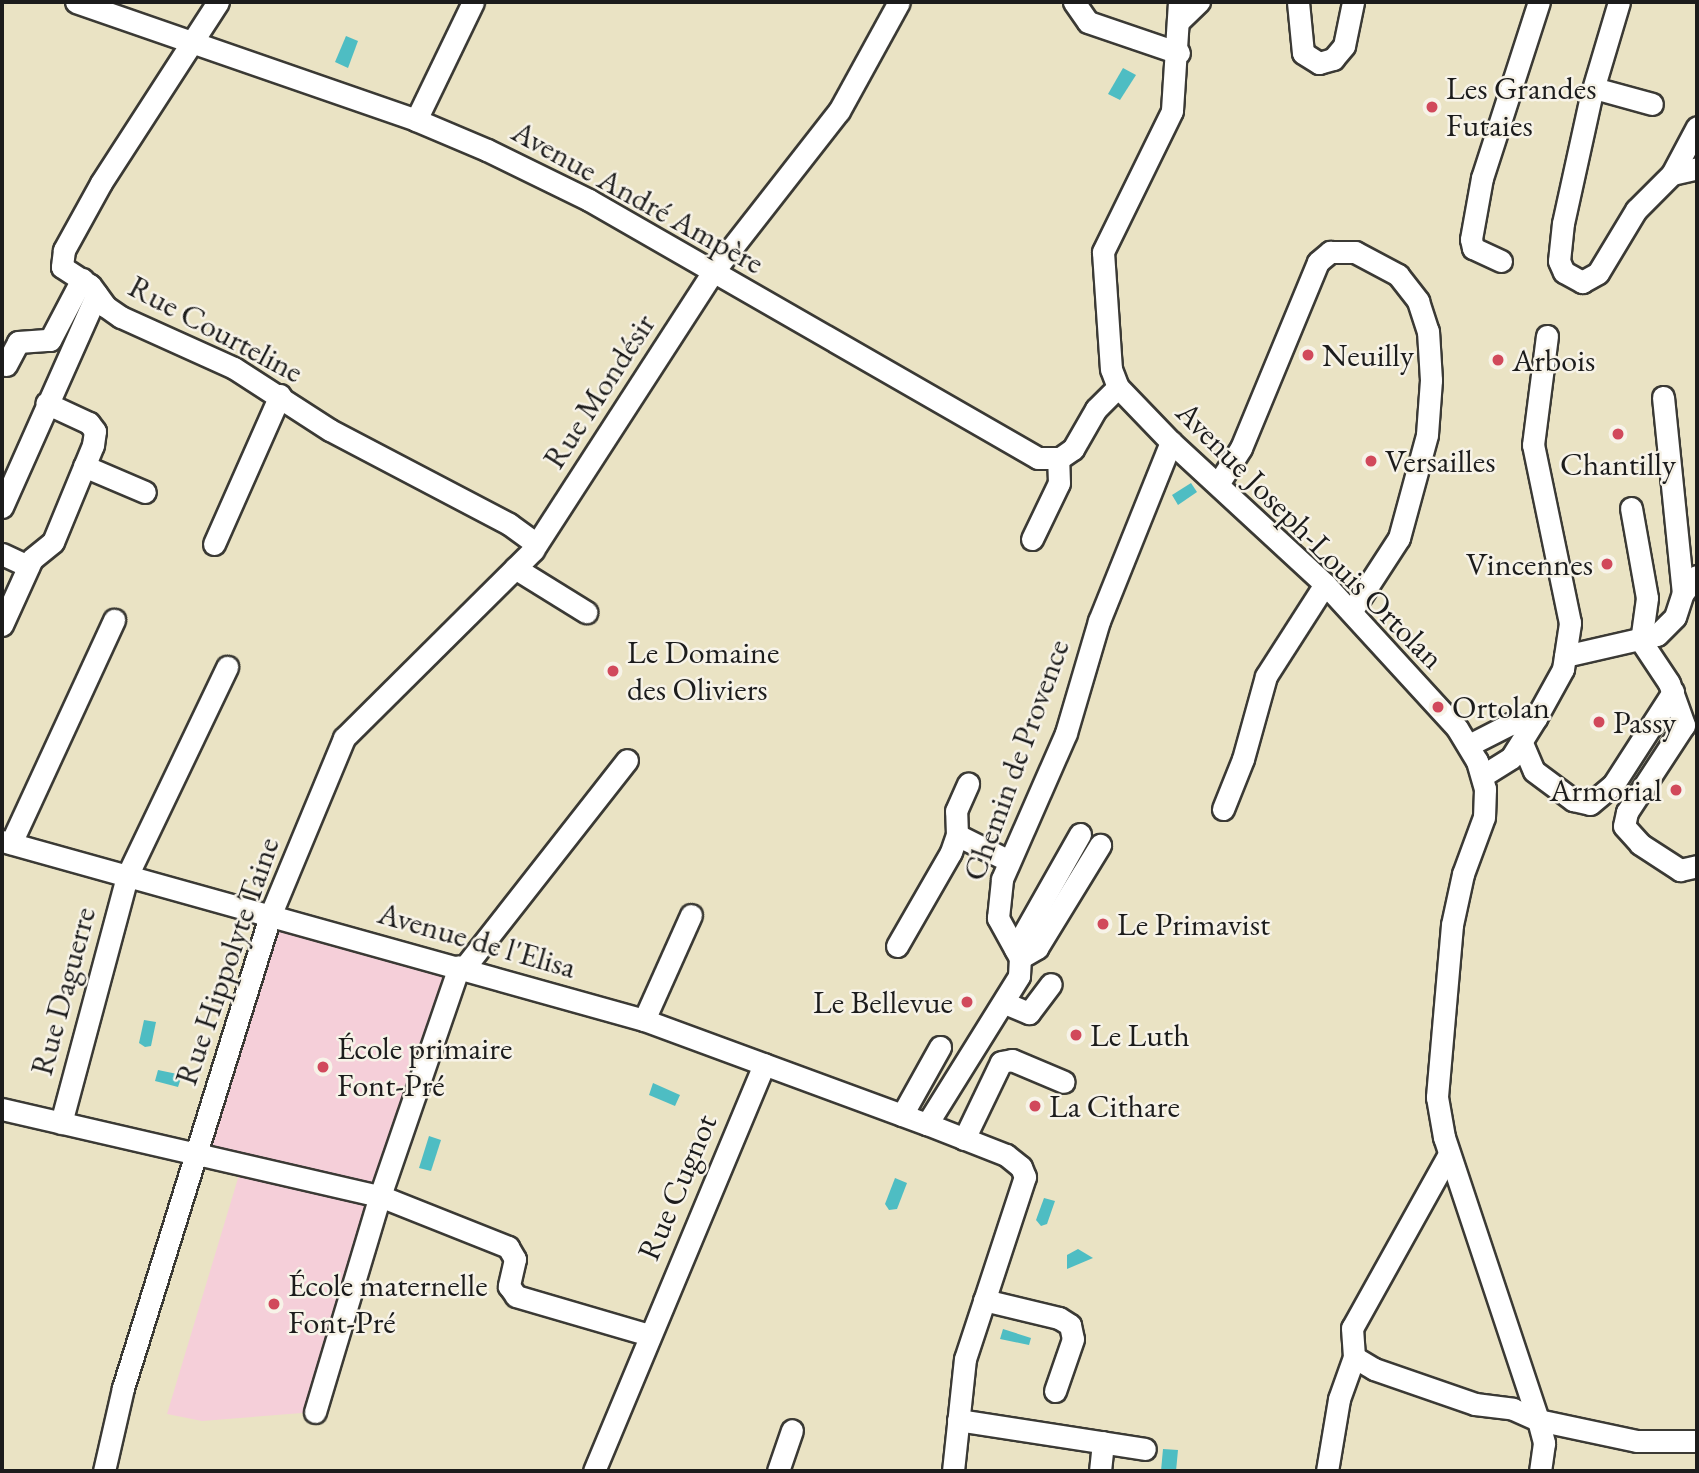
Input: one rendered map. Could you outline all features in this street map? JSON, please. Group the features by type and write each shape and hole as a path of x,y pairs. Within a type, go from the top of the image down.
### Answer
{"street":[{"name":"Avenue André Ampère","path":"76,2 416,120 578,194 1031,454 1058,459"},
{"path":"189,43 218,2"},
{"path":"416,120 473,2"},
{"name":"Rue Mondésir","path":"537,544 713,272 827,128 899,2"},
{"path":"1074,2 1088,22 1179,53"},
{"path":"1179,11 1199,2"},
{"path":"1297,2 1303,53 1319,63 1333,59 1344,46 1353,2"},
{"path":"1501,261 1473,248 1471,239 1482,178 1539,2"},
{"path":"1619,2 1594,88 1563,223 1559,261 1564,272 1582,282 1598,273 1629,218 1672,174 1697,127"},
{"name":"Avenue Joseph-Louis Ortolan","path":"1179,11 1179,53 1172,111 1102,252 1109,361 1118,387 1171,442 1325,584 1351,612 1469,745 1482,776 1484,817 1463,874 1452,925 1437,1080 1438,1112 1449,1154 1538,1420 1544,1444 1540,1471"},
{"name":"Rue Courteline","path":"189,43 64,250 62,267 89,286 105,306 121,317 211,357 280,395 330,429 509,524 537,544"},
{"path":"1594,88 1652,104"},
{"path":"1672,174 1697,168"},
{"path":"1218,484 1241,448 1318,262 1330,252 1355,252 1398,275 1418,302 1428,331 1427,435 1399,538 1351,612"},
{"path":"6,365 18,342 42,344 52,338 89,286"},
{"path":"2,507 46,403 89,286"},
{"path":"1482,776 1511,758 1554,691 1565,656 1570,623 1567,597 1533,444 1547,336"},
{"path":"1032,539 1059,483 1058,459 1073,449 1096,409 1118,387"},
{"path":"214,544 280,395"},
{"path":"1663,397 1683,593"},
{"path":"2,625 28,566 53,542 84,467 95,431 85,421 46,403"},
{"name":"Chemin de Provence","path":"1018,954 1002,928 996,905 1009,861 1070,722 1104,609 1171,442"},
{"path":"84,467 145,492"},
{"path":"1631,508 1647,598 1640,641 1673,692 1682,712 1683,729 1627,812 1624,826 1640,844 1680,870 1697,866"},
{"name":"Rue Hippolyte Taine","path":"104,1471 117,1409 270,916 348,731 537,544"},
{"path":"2,554 28,566"},
{"path":"515,568 586,612"},
{"path":"1565,656 1640,641 1668,627 1683,593 1697,576"},
{"path":"1223,809 1243,759 1266,676 1325,584"},
{"path":"6,842 114,620"},
{"name":"Rue Daguerre","path":"61,1123 127,876 227,667"},
{"path":"1522,743 1534,771 1573,800 1590,804 1613,785 1673,692"},
{"path":"1469,745 1510,724 1536,718"},
{"path":"315,1412 380,1196 461,967 627,760"},
{"path":"897,946 957,835 956,811 968,784"},
{"path":"953,1471 962,1371 1025,1177 1012,1158 927,1124 1006,1003 1020,976 1018,954 1080,834"},
{"path":"957,835 1009,861"},
{"name":"Avenue de l'Elisa","path":"6,842 644,1020 927,1124"},
{"path":"1018,954 1037,948 1100,845"},
{"path":"644,1020 691,915"},
{"path":"1006,1003 1029,1013 1051,984"},
{"path":"902,1115 940,1047"},
{"path":"964,1139 1001,1062 1022,1064 1063,1082"},
{"name":"Rue Cugnot","path":"594,1471 764,1063"},
{"path":"2,1109 380,1196 504,1243 515,1259 509,1282 516,1296 649,1335"},
{"path":"1327,1471 1339,1399 1354,1357 1352,1328 1449,1154"},
{"path":"984,1300 1059,1318 1070,1325 1073,1339 1055,1391"},
{"path":"1354,1357 1374,1369 1475,1404 1513,1409 1538,1420 1637,1441 1697,1441"},
{"path":"958,1420 1145,1448"},
{"path":"778,1471 792,1430"},
{"path":"1100,1471 1103,1442"}],"shaded area":[{"path":"270,916 459,966 315,1412 202,1421 167,1414 242,1165 195,1154"}],"water":[{"path":"346,36 358,41 348,68 335,62"},
{"path":"1123,68 1136,75 1120,100 1108,94"},
{"path":"1191,483 1197,492 1178,505 1172,495"},
{"path":"144,1020 156,1022 151,1046 145,1047 139,1043"},
{"path":"158,1070 182,1075 178,1087 155,1081"},
{"path":"653,1083 680,1095 675,1106 649,1095"},
{"path":"429,1136 441,1140 431,1171 419,1168"},
{"path":"895,1178 907,1183 897,1209 889,1210 885,1204"},
{"path":"1044,1198 1055,1201 1047,1224 1041,1226 1036,1220"},
{"path":"1078,1249 1093,1258 1067,1269 1067,1255"},
{"path":"1003,1329 1031,1338 1029,1345 1000,1339"},
{"path":"1163,1449 1178,1450 1176,1471 1161,1471"}],"place":[{"name":"Les Grandes Futaies","path":"1432,107"},
{"name":"Neuilly","path":"1308,355"},
{"name":"Arbois","path":"1498,360"},
{"name":"Chantilly","path":"1618,434"},
{"name":"Versailles","path":"1371,461"},
{"name":"Vincennes","path":"1607,564"},
{"name":"Le Domaine des Oliviers","path":"613,671"},
{"name":"Ortolan","path":"1438,707"},
{"name":"Passy","path":"1599,722"},
{"name":"Armorial","path":"1676,790"},
{"name":"Le Primavist","path":"1103,924"},
{"name":"Le Bellevue","path":"967,1002"},
{"name":"Le Luth","path":"1076,1035"},
{"name":"École primaire Font-Pré","path":"323,1067"},
{"name":"La Cithare","path":"1035,1106"},
{"name":"École maternelle Font-Pré","path":"274,1304"}]}
